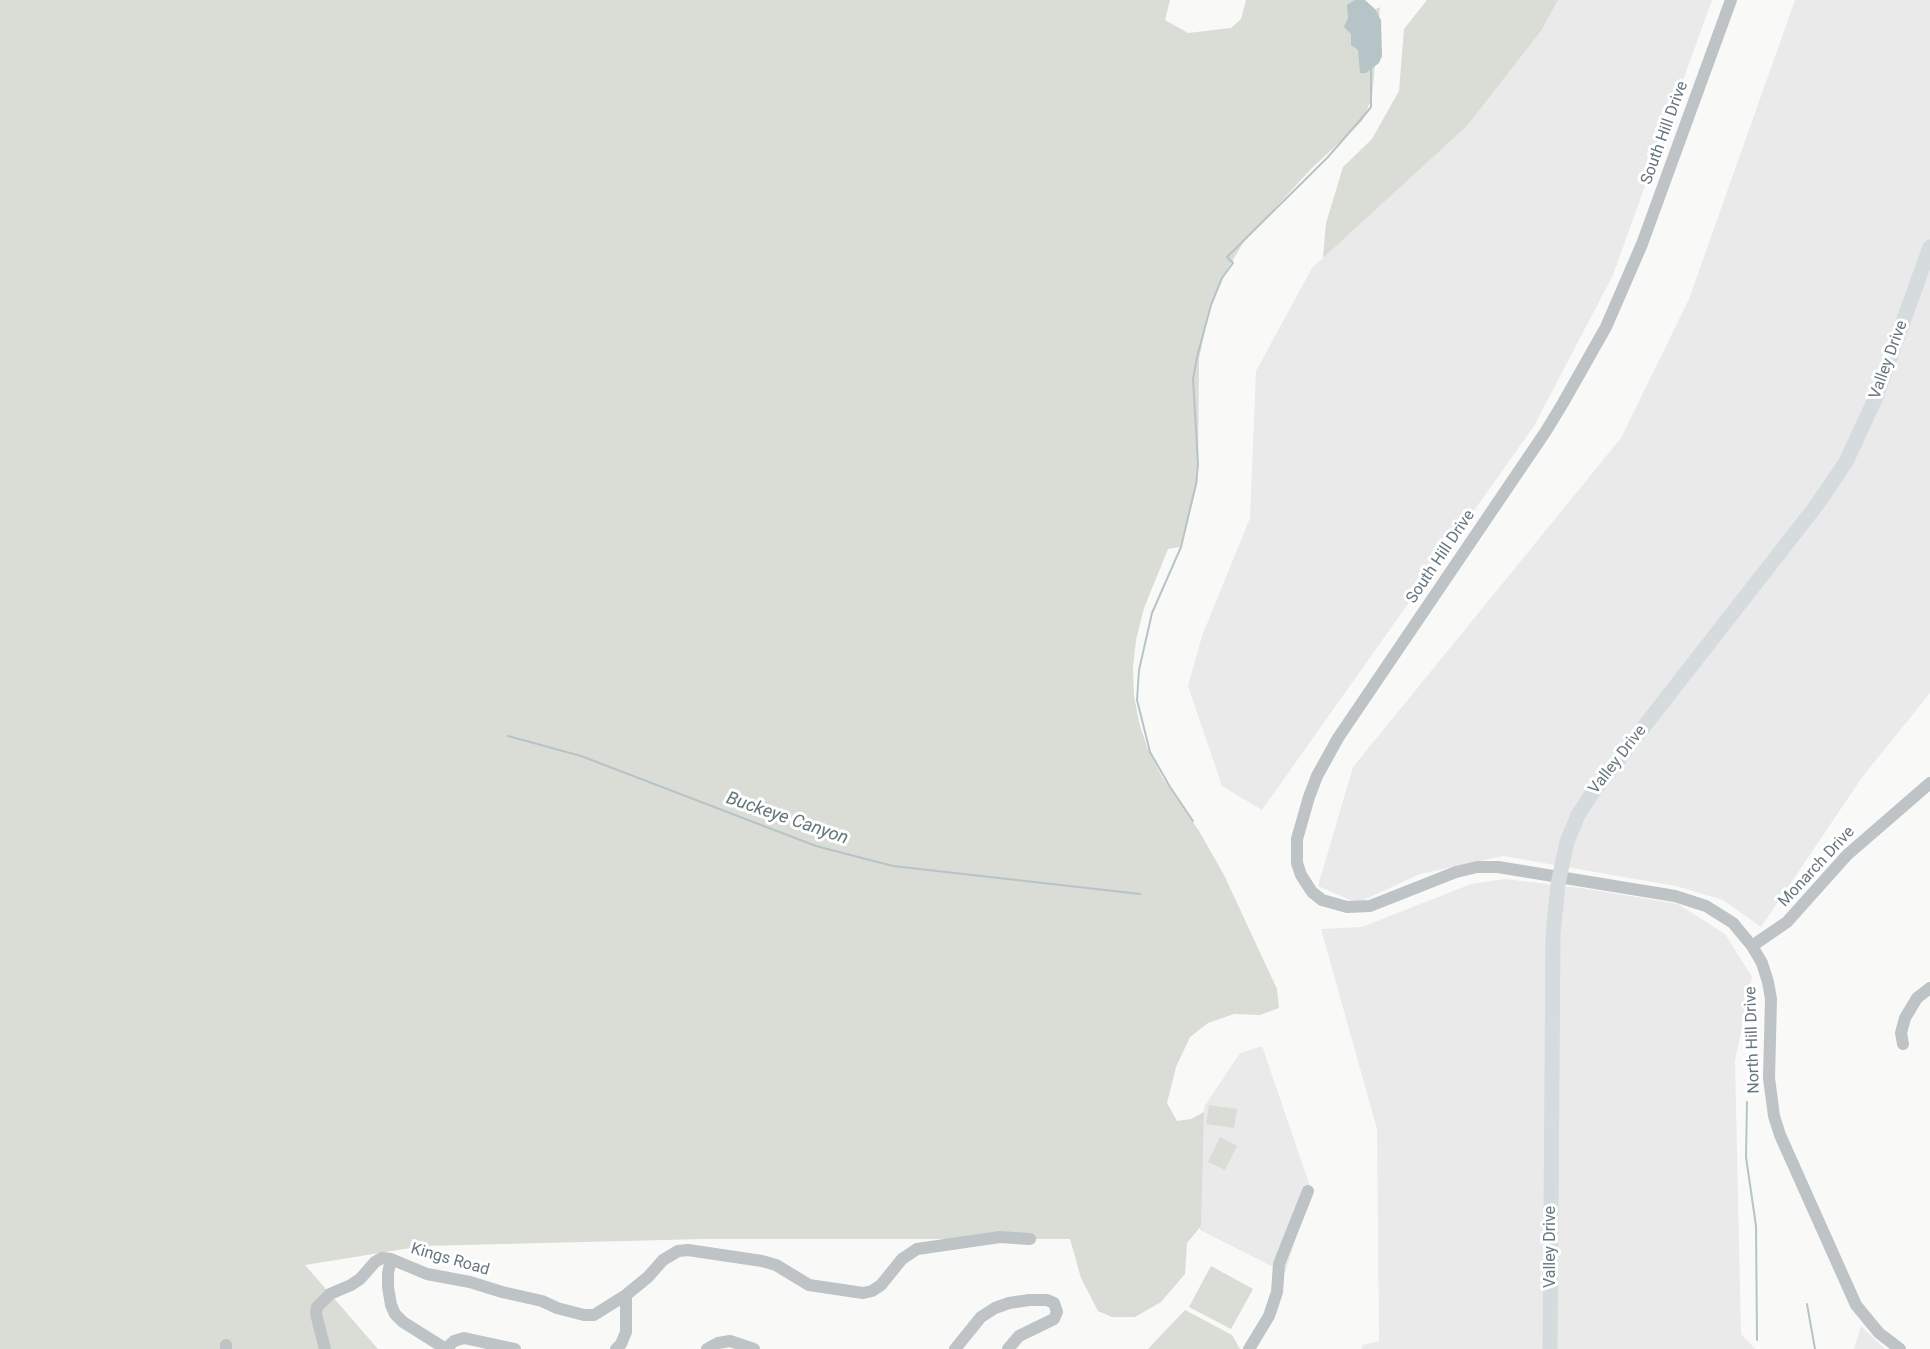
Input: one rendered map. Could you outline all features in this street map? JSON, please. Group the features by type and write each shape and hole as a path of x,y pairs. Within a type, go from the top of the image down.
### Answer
{"main road":[{"name":"Valley Drive","path":"1550,1349 1553,935 1559,876 1570,833 1588,800 1816,506 1846,462 1873,405 1930,247"}],"street":[{"name":"South Hill Drive","path":"1559,876 1505,867 1477,867 1448,874 1370,906 1347,908 1322,900 1305,884 1297,863 1297,839 1317,776 1338,738 1552,422 1606,327 1642,244 1731,0"},
{"name":"Monarch Drive","path":"1752,946 1787,922 1847,855 1930,783"},
{"name":"North Hill Drive","path":"1559,876 1695,901 1720,913 1733,923 1752,946 1765,972 1771,999 1769,1078 1774,1116 1780,1135 1856,1305 1879,1333 1900,1349"},
{"path":"1904,1044 1901,1033 1905,1018 1917,998 1930,988"},
{"path":"1249,1349 1262,1330 1271,1310 1276,1292 1279,1264 1308,1191"},
{"name":"Kings Road","path":"325,1349 315,1314 317,1307 330,1294 360,1279 375,1262 382,1258 391,1259 427,1274 470,1282 542,1301 557,1308 584,1315 594,1315 626,1295 668,1256 683,1250 762,1261 776,1265 809,1285 863,1293 872,1291 881,1285 902,1259 917,1250 991,1238 1030,1239"},
{"path":"391,1259 388,1273 391,1305 395,1314 413,1328 446,1349 454,1341 464,1338 515,1349"},
{"path":"616,1349 626,1332 626,1295"},
{"path":"956,1349 981,1317 995,1308 1029,1300 1054,1302 1057,1312 1054,1319 1024,1332 1013,1341 1008,1349"},
{"path":"707,1349 718,1343 730,1341 754,1349"}],"shaded area":[{"path":"0,0 1170,0 1165,20 1188,33 1231,28 1241,19 1246,0 1357,0 1366,14 1380,7 1372,98 1362,121 1311,169 1243,243 1221,280 1209,311 1199,359 1198,481 1180,547 1168,549 1144,608 1136,640 1133,667 1134,696 1147,747 1162,777 1199,831 1224,875 1277,989 1279,1008 1260,1015 1234,1014 1208,1023 1190,1037 1176,1067 1167,1103 1177,1121 1191,1119 1204,1112 1201,1226 1187,1243 1185,1274 1161,1302 1135,1317 1112,1317 1098,1311 1081,1278 1070,1239 704,1239 423,1246 305,1265 378,1349 0,1349"},
{"path":"1355,0 1365,0 1375,9 1381,20 1382,56 1379,63 1366,73 1360,73 1358,50 1351,45 1351,34 1344,27 1348,18 1347,5"},
{"path":"1427,0 1558,0 1541,31 1467,126 1323,258 1326,223 1343,167 1372,139 1399,91 1404,29"},
{"path":"1558,0 1712,0 1613,275 1534,426 1262,810 1222,786 1188,686 1202,636 1250,518 1256,371 1312,268 1467,126 1541,31"},
{"path":"1795,0 1930,0 1930,693 1863,776 1761,927 1723,900 1676,886 1503,856 1420,874 1357,903 1318,886 1353,767 1621,438 1689,299"},
{"path":"1505,879 1588,889 1678,904 1725,934 1752,977 1735,1061 1741,1334 1755,1349 1362,1349 1362,1345 1379,1341 1377,1129 1321,929 1362,927 1471,884"},
{"path":"1262,1046 1311,1189 1285,1273 1200,1230 1204,1107 1240,1053"},
{"path":"1209,1105 1237,1109 1234,1128 1206,1124"},
{"path":"1220,1137 1237,1146 1225,1170 1208,1162"},
{"path":"1211,1266 1253,1289 1231,1329 1189,1307"},
{"path":"1185,1310 1232,1335 1240,1349 1148,1349"},
{"path":"1861,1326 1885,1349 1854,1349"}],"waterway":[{"path":"1193,821 1150,752 1137,700 1139,670 1152,613 1181,547 1196,484 1198,464 1193,379 1197,357 1211,305 1222,278 1233,263 1227,257 1327,158 1371,107 1371,68"},
{"name":"Buckeye Canyon","path":"508,736 581,756 816,846 893,866 1140,894"},
{"path":"1747,1102 1746,1157 1756,1226 1757,1340"},
{"path":"1807,1304 1815,1349"}]}
